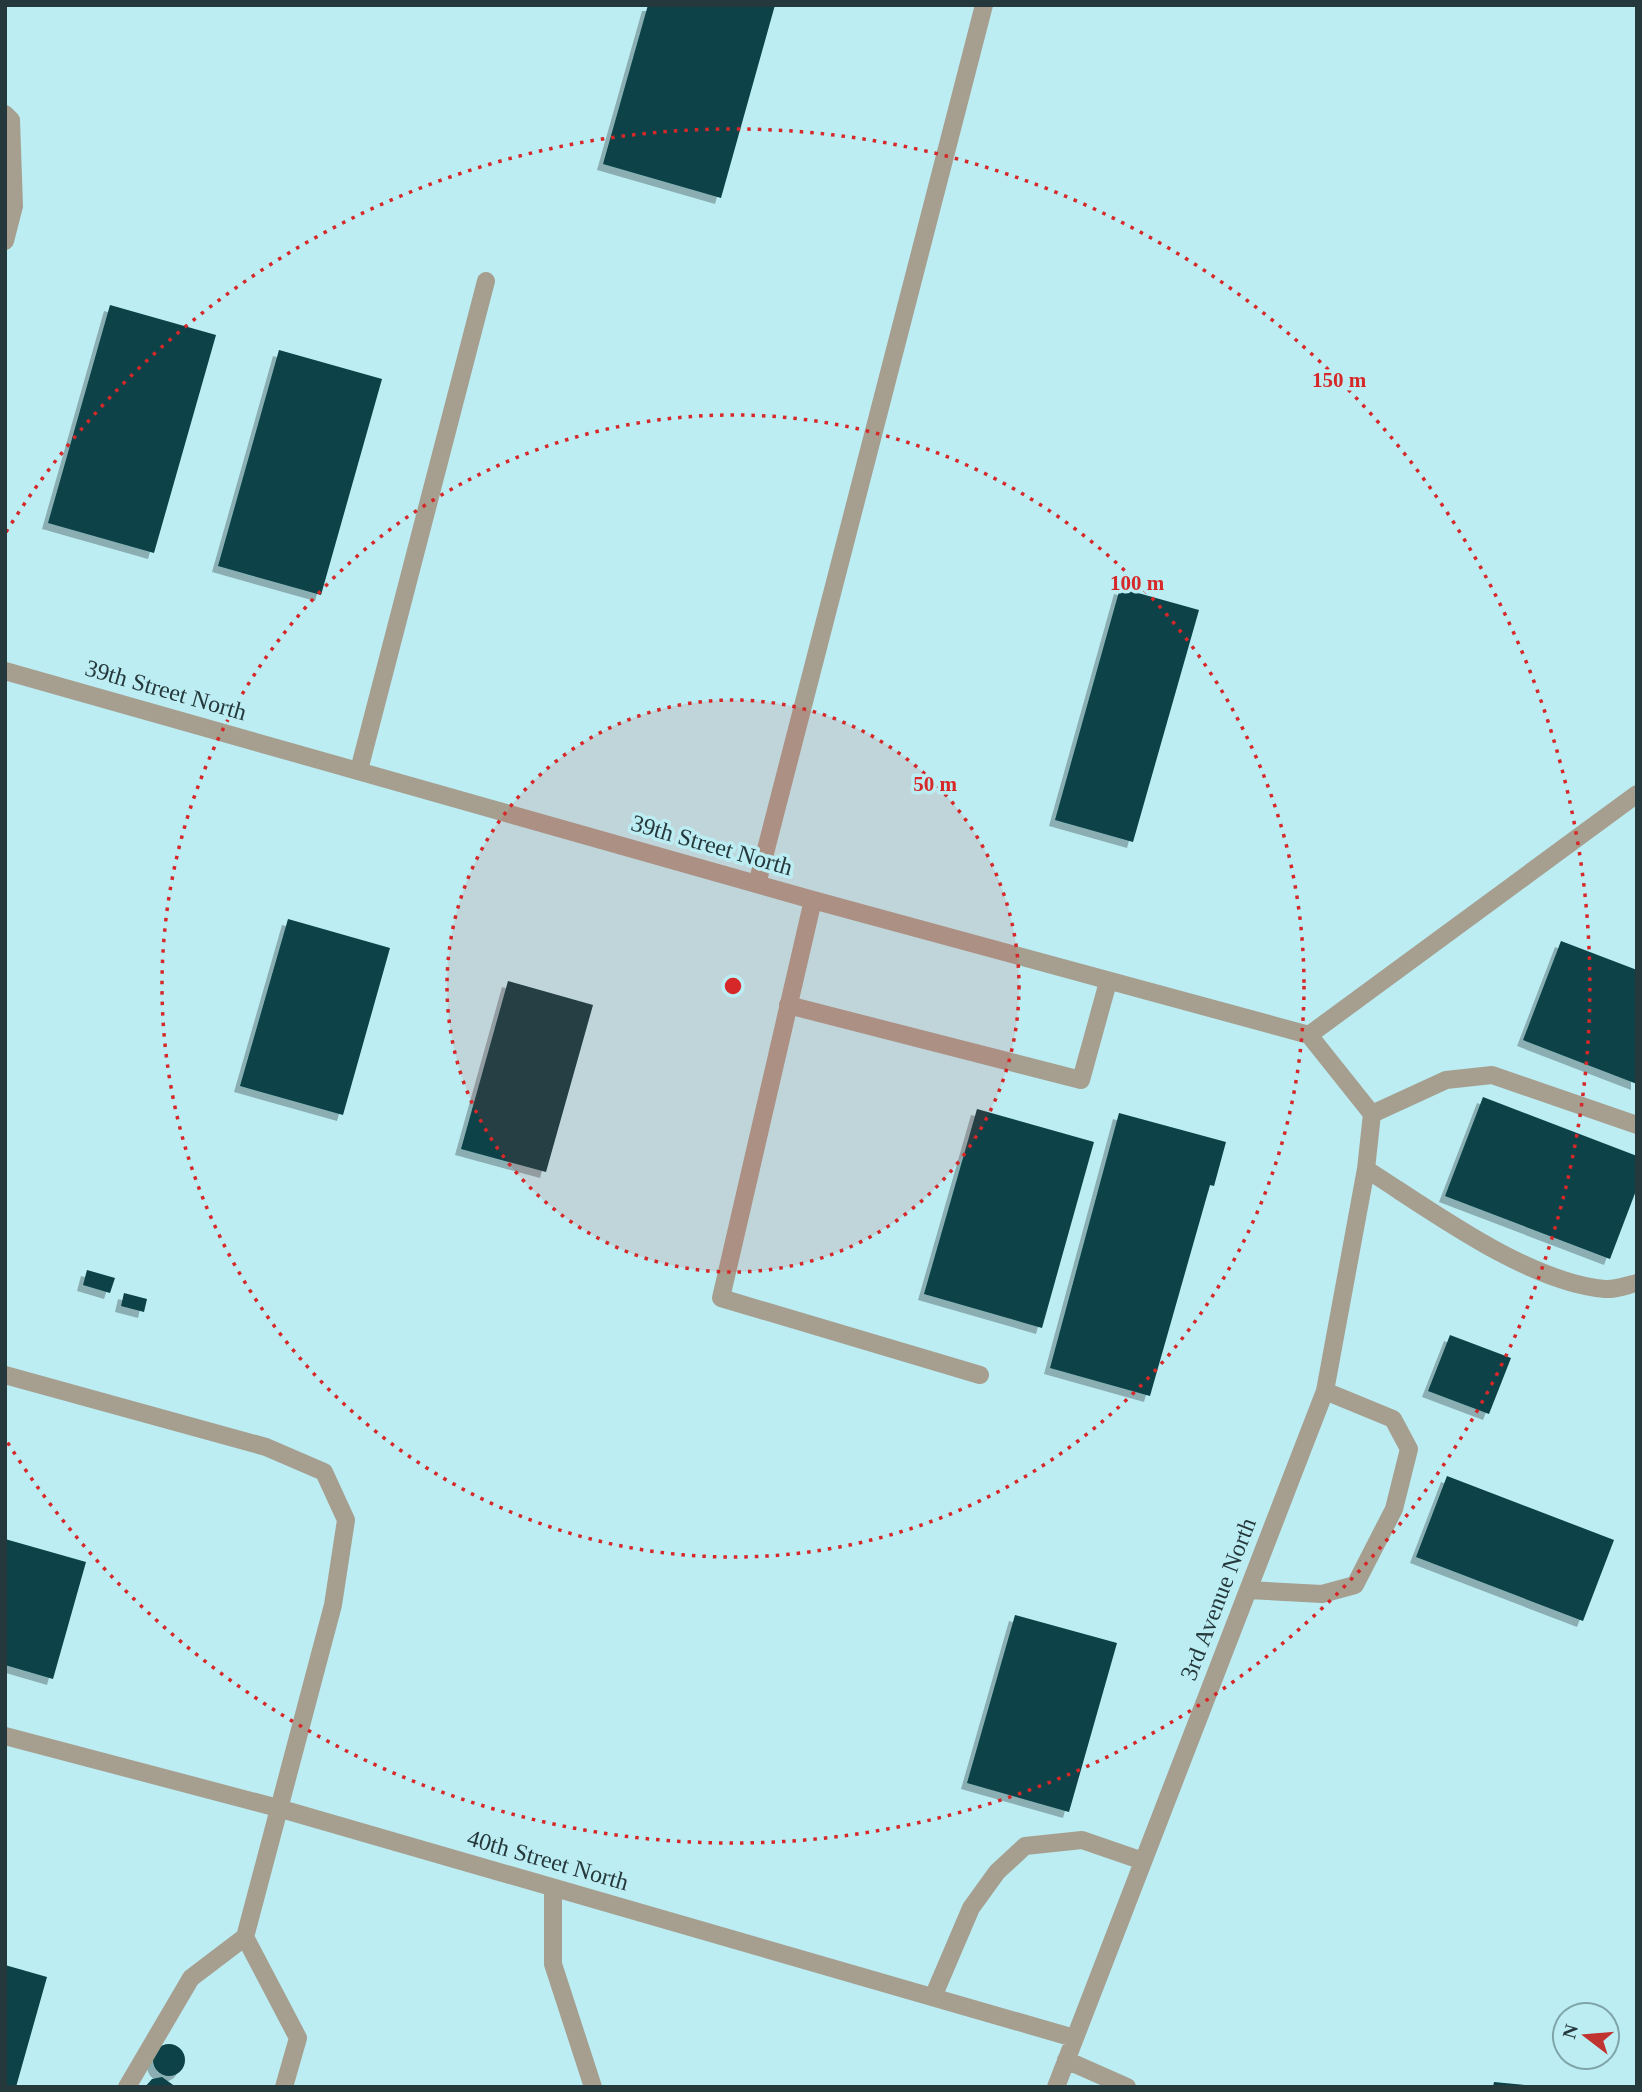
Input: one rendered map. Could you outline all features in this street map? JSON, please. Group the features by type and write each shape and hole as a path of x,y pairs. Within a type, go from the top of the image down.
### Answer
{"street":[{"path":"757,884 984,5"},
{"path":"5,114 11,120 14,206 5,241"},
{"path":"359,770 486,281"},
{"name":"39th Street North","path":"5,671 813,900 1309,1035"},
{"path":"1637,794 1309,1035 1372,1114 1446,1080 1492,1075 1637,1125"},
{"path":"813,900 721,1298 980,1375"},
{"path":"788,1005 1081,1080 1108,982"},
{"name":"3rd Avenue North","path":"1056,2087 1325,1391 1366,1169 1372,1114"},
{"path":"1366,1169 1442,1217 1543,1274 1607,1289 1637,1283"},
{"path":"5,1374 266,1447 324,1472 346,1520 333,1605 246,1937 191,1978 127,2087"},
{"path":"1248,1590 1322,1594 1355,1585 1394,1508 1409,1449 1392,1419 1325,1391"},
{"name":"40th Street North","path":"5,1736 278,1808 1074,2038"},
{"path":"933,1997 971,1908 997,1872 1025,1846 1082,1840 1143,1861"},
{"path":"553,1888 553,1964 593,2087"},
{"path":"246,1937 298,2038 284,2087"},
{"path":"1066,2060 1127,2087"}],"building":[{"path":"648,5 775,5 721,198 603,164"},
{"path":"110,305 216,335 154,553 48,523"},
{"path":"279,350 382,379 321,595 218,566"},
{"path":"1120,588 1199,610 1133,842 1055,820"},
{"path":"288,919 390,948 343,1115 240,1086"},
{"path":"1561,941 1637,970 1637,1084 1523,1040"},
{"path":"508,981 593,1005 546,1172 461,1149"},
{"path":"1483,1097 1637,1156 1637,1188 1610,1259 1445,1196"},
{"path":"977,1109 1094,1142 1042,1328 924,1294"},
{"path":"1119,1113 1226,1142 1214,1186 1210,1185 1150,1396 1050,1368"},
{"path":"87,1270 115,1278 110,1293 83,1285"},
{"path":"124,1293 147,1299 144,1312 121,1306"},
{"path":"1450,1335 1511,1358 1489,1414 1428,1391"},
{"path":"1447,1476 1614,1540 1583,1621 1416,1557"},
{"path":"5,1539 86,1562 53,1679 5,1665"},
{"path":"1015,1615 1117,1643 1069,1812 967,1783"},
{"path":"5,1965 47,1977 16,2087 5,2087"},
{"path":"169,2044 180,2049 185,2060 180,2071 169,2076 158,2071 153,2060 158,2049"},
{"path":"162,2077 176,2087 145,2087 152,2079"},
{"path":"1494,2082 1525,2085 1525,2087 1493,2087"}]}
